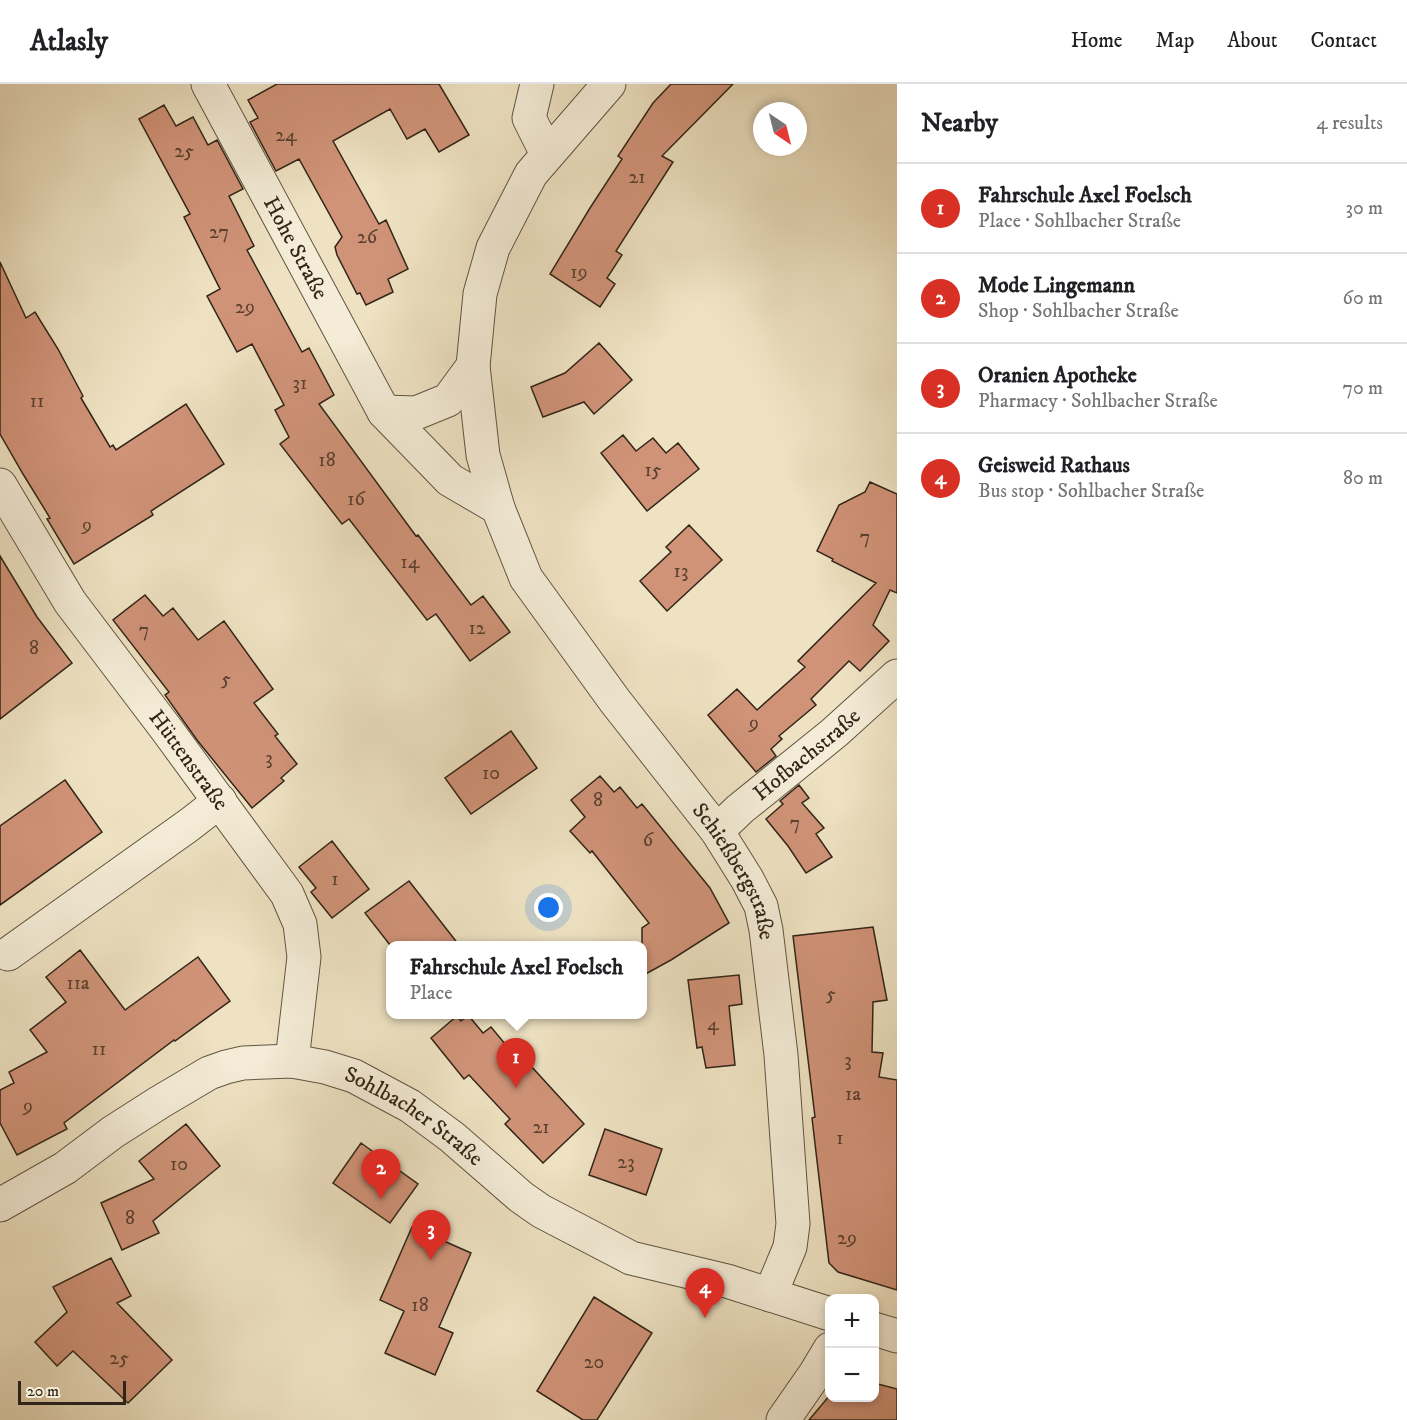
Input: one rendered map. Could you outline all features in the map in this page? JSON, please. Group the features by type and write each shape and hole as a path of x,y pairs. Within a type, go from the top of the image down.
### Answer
{"street":[{"name":"Hohe Straße","path":"208,84 384,412"},
{"path":"537,84 529,118 547,154"},
{"name":"Schießbergstraße","path":"609,84 531,174 493,248 480,294 473,366 483,455 498,508 526,578 615,701 717,831 761,906 781,1055 793,1224 790,1247 770,1295"},
{"path":"384,412 416,413 448,400 473,366"},
{"path":"384,412 450,480 498,508"},
{"name":"Hüttenstraße","path":"0,485 70,602 287,894 300,924 304,957 292,1061"},
{"name":"Hofbachstraße","path":"717,831 740,809 834,733 897,676"},
{"path":"8,954 180,832 219,801"},
{"name":"Sohlbacher Straße","path":"0,1205 65,1168 113,1132 209,1073 243,1063 292,1061 326,1066 354,1076 410,1106 452,1137 521,1197 541,1211 631,1258 727,1281 825,1312"},
{"path":"879,1331 897,1336"},
{"path":"783,1420 825,1357"}],"building":[{"path":"277,84 439,84 469,135 439,152 425,129 407,139 390,109 333,141 379,224 386,220 408,269 388,279 393,292 366,305 360,293 357,294 337,255 335,247 342,237 299,159 276,171 250,122 258,118 248,100"},
{"path":"671,84 733,84 662,156 673,162 616,251 622,255 607,278 615,284 600,307 550,274 622,159 618,156 653,103"},
{"path":"164,105 176,126 193,117 208,145 217,140 243,189 229,196 254,246 247,250 302,352 309,348 334,395 319,404 416,536 418,535 471,605 483,596 510,632 470,661 436,614 427,620 349,519 342,524 280,444 289,437 275,410 284,405 252,344 237,352 207,296 220,289 184,217 190,214 139,119"},
{"path":"0,262 26,318 35,312 58,349 83,396 81,398 110,447 113,445 116,450 186,404 224,464 151,511 153,515 74,564 47,519 50,518 0,434"},
{"path":"599,343 632,380 594,414 584,402 543,417 531,387 565,373"},
{"path":"623,435 636,451 653,438 666,453 678,443 699,469 647,511 601,453"},
{"path":"870,482 897,494 897,593 890,590 873,625 889,641 860,671 849,661 811,699 816,705 779,736 782,739 771,749 776,756 756,772 708,715 737,689 757,710 805,667 798,661 876,583 817,551 839,505 865,492"},
{"path":"689,525 722,560 667,611 640,581 671,552 666,547"},
{"path":"0,556 37,617 72,663 0,719"},
{"path":"145,595 163,616 173,608 198,640 224,621 273,689 254,703 278,734 275,736 297,764 281,778 284,781 252,808 197,740 165,695 169,692 113,620"},
{"path":"511,731 537,768 471,814 445,778"},
{"path":"600,776 614,792 620,787 637,808 642,804 710,888 729,923 647,973 647,941 642,941 642,928 649,923 592,851 590,853 570,831 585,817 571,800"},
{"path":"65,780 102,832 0,905 0,826"},
{"path":"799,785 809,798 802,803 824,828 816,834 832,857 806,873 766,819 783,804 780,801"},
{"path":"332,841 369,889 332,918 311,892 316,888 299,867"},
{"path":"409,881 456,941 387,941 365,913"},
{"path":"873,927 887,1000 873,1002 872,1052 883,1053 879,1077 897,1080 897,1290 838,1272 829,1263 812,1118 815,1117 793,936"},
{"path":"80,950 125,1010 198,957 230,1001 64,1123 67,1129 17,1155 0,1123 0,1090 14,1083 9,1072 47,1052 30,1030 66,1002 46,977"},
{"path":"739,975 742,1004 729,1006 735,1065 706,1068 702,1047 697,1048 688,980"},
{"path":"453,1019 461,1021 471,1019 483,1033 491,1027 516,1057 520,1054 584,1124 543,1163 505,1124 510,1119 469,1075 464,1079 431,1038"},
{"path":"186,1124 220,1166 153,1221 159,1233 122,1250 101,1203 154,1179 139,1161"},
{"path":"605,1129 662,1149 646,1195 589,1175"},
{"path":"361,1143 418,1184 390,1223 333,1183"},
{"path":"412,1227 471,1253 439,1327 453,1333 435,1375 385,1353 404,1311 380,1300"},
{"path":"111,1258 131,1296 117,1303 172,1360 128,1403 73,1351 57,1366 35,1342 67,1312 53,1287"},
{"path":"594,1297 652,1333 597,1420 583,1420 537,1391"},
{"path":"879,1384 897,1389 897,1420 809,1420 825,1401 879,1402"}],"place":[{"name":"Fahrschule Axel Foelsch","path":"516,1088"},
{"name":"Mode Lingemann","path":"381,1199"},
{"name":"Oranien Apotheke","path":"431,1260"},
{"name":"Geisweid Rathaus","path":"705,1318"}]}
